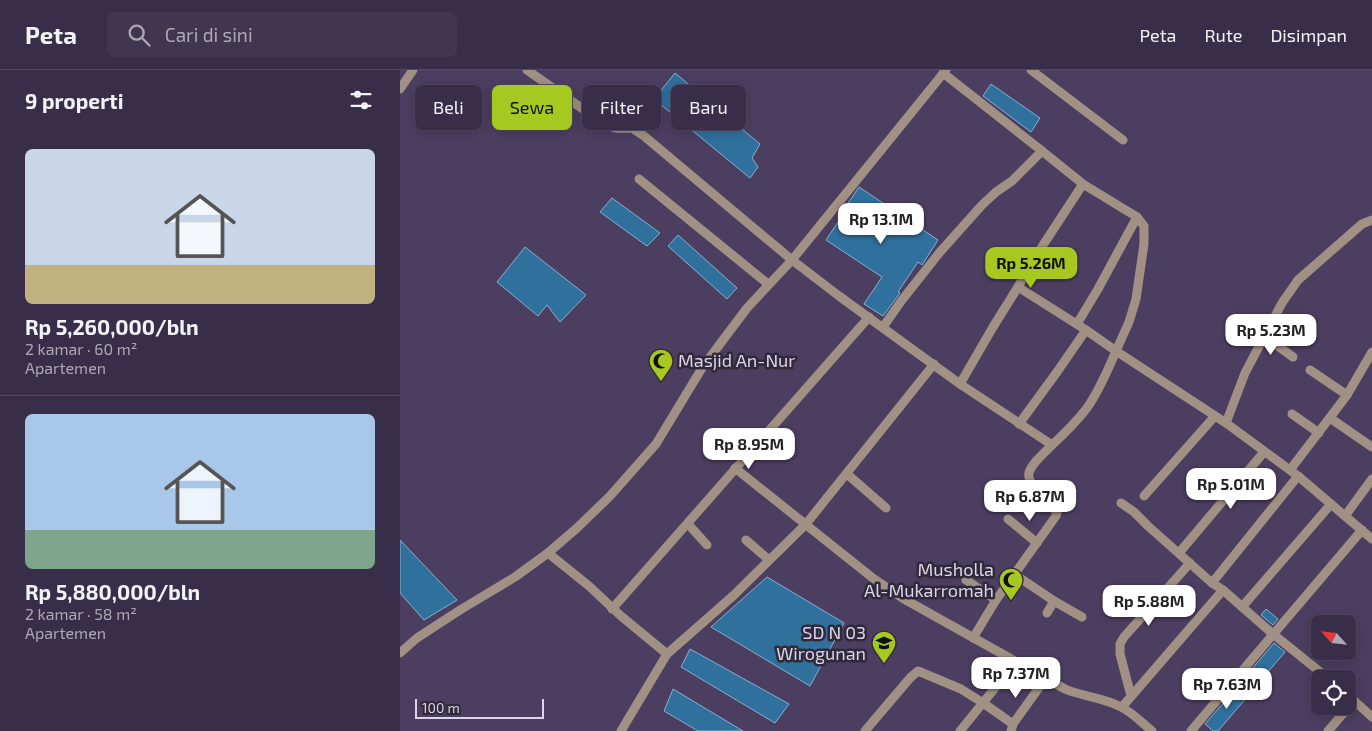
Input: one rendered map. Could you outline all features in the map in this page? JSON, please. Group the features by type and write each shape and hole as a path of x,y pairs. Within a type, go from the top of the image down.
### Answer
{"street":[{"path":"400,89 413,70"},
{"path":"527,70 603,123 622,130 632,128 644,136 792,260 960,384 1052,445"},
{"path":"1031,70 1123,140"},
{"path":"400,653 417,638 438,624 515,577 577,528 610,496 656,444 702,368 747,308 792,260 944,72 1083,184 1137,217 1144,226 1141,269 1123,355 1103,380 1088,407 1034,464 1029,472 1029,479 1032,485 1057,513 996,600 973,638"},
{"path":"883,327 940,252 982,205 1012,181 1042,150"},
{"path":"639,179 768,284"},
{"path":"960,384 1032,262 1083,184"},
{"path":"1077,324 1137,217"},
{"path":"1226,423 1245,373 1282,303 1298,280 1362,224 1372,220"},
{"path":"1018,287 1226,423 1298,476 1372,539"},
{"path":"612,608 869,317"},
{"path":"1019,424 1086,330"},
{"path":"1264,336 1293,357"},
{"path":"1290,470 1347,395 1372,352"},
{"path":"621,731 667,654 734,595 806,524 934,364"},
{"path":"1310,370 1347,395"},
{"path":"1292,414 1318,433"},
{"path":"1144,496 1215,416"},
{"path":"1330,418 1372,447"},
{"path":"1179,553 1264,452"},
{"path":"735,468 874,579 904,598 1075,694 1099,699 1122,707 1152,731"},
{"path":"847,474 886,508"},
{"path":"1212,582 1298,476"},
{"path":"1346,516 1372,479"},
{"path":"1121,503 1134,512 1212,582 1317,670"},
{"path":"1242,607 1331,504"},
{"path":"1008,519 1037,542"},
{"path":"688,524 707,545"},
{"path":"1191,731 1362,530"},
{"path":"746,540 769,560"},
{"path":"548,552 667,654"},
{"path":"1131,696 1120,654 1120,644 1124,637 1190,563"},
{"path":"1014,574 1082,617"},
{"path":"966,580 996,600"},
{"path":"1122,707 1223,590"},
{"path":"1047,613 1054,601"},
{"path":"960,731 1016,662"},
{"path":"865,731 918,671 961,689 983,703 1012,728 1046,678"},
{"path":"1356,703 1372,717"},
{"path":"1328,731 1339,715"}],"building":[{"path":"675,73 689,85 671,85 671,113 661,105 661,90"},
{"path":"991,84 1040,118 1031,132 983,96"},
{"path":"692,130 743,130 760,144 752,158 758,167 750,178"},
{"path":"859,187 938,240 922,265 918,262 898,292 900,293 883,316 864,304 882,277 826,240"},
{"path":"612,198 660,233 647,246 600,212"},
{"path":"678,235 737,288 727,299 668,246"},
{"path":"525,247 586,295 560,322 547,305 538,316 497,282"},
{"path":"400,540 457,600 424,620 400,593"},
{"path":"767,577 844,623 810,686 711,627"},
{"path":"1266,609 1278,619 1273,625 1261,615"},
{"path":"1274,643 1285,652 1256,686 1245,677"},
{"path":"690,649 789,704 775,723 681,667"},
{"path":"1237,687 1248,696 1218,731 1213,731 1205,724"},
{"path":"673,689 743,731 698,731 664,711"}],"place":[{"name":"Masjid An-Nur","path":"661,382"},
{"name":"Musholla Al-Mukarromah","path":"1011,601"},
{"name":"SD N 03 Wirogunan","path":"884,664"}]}
